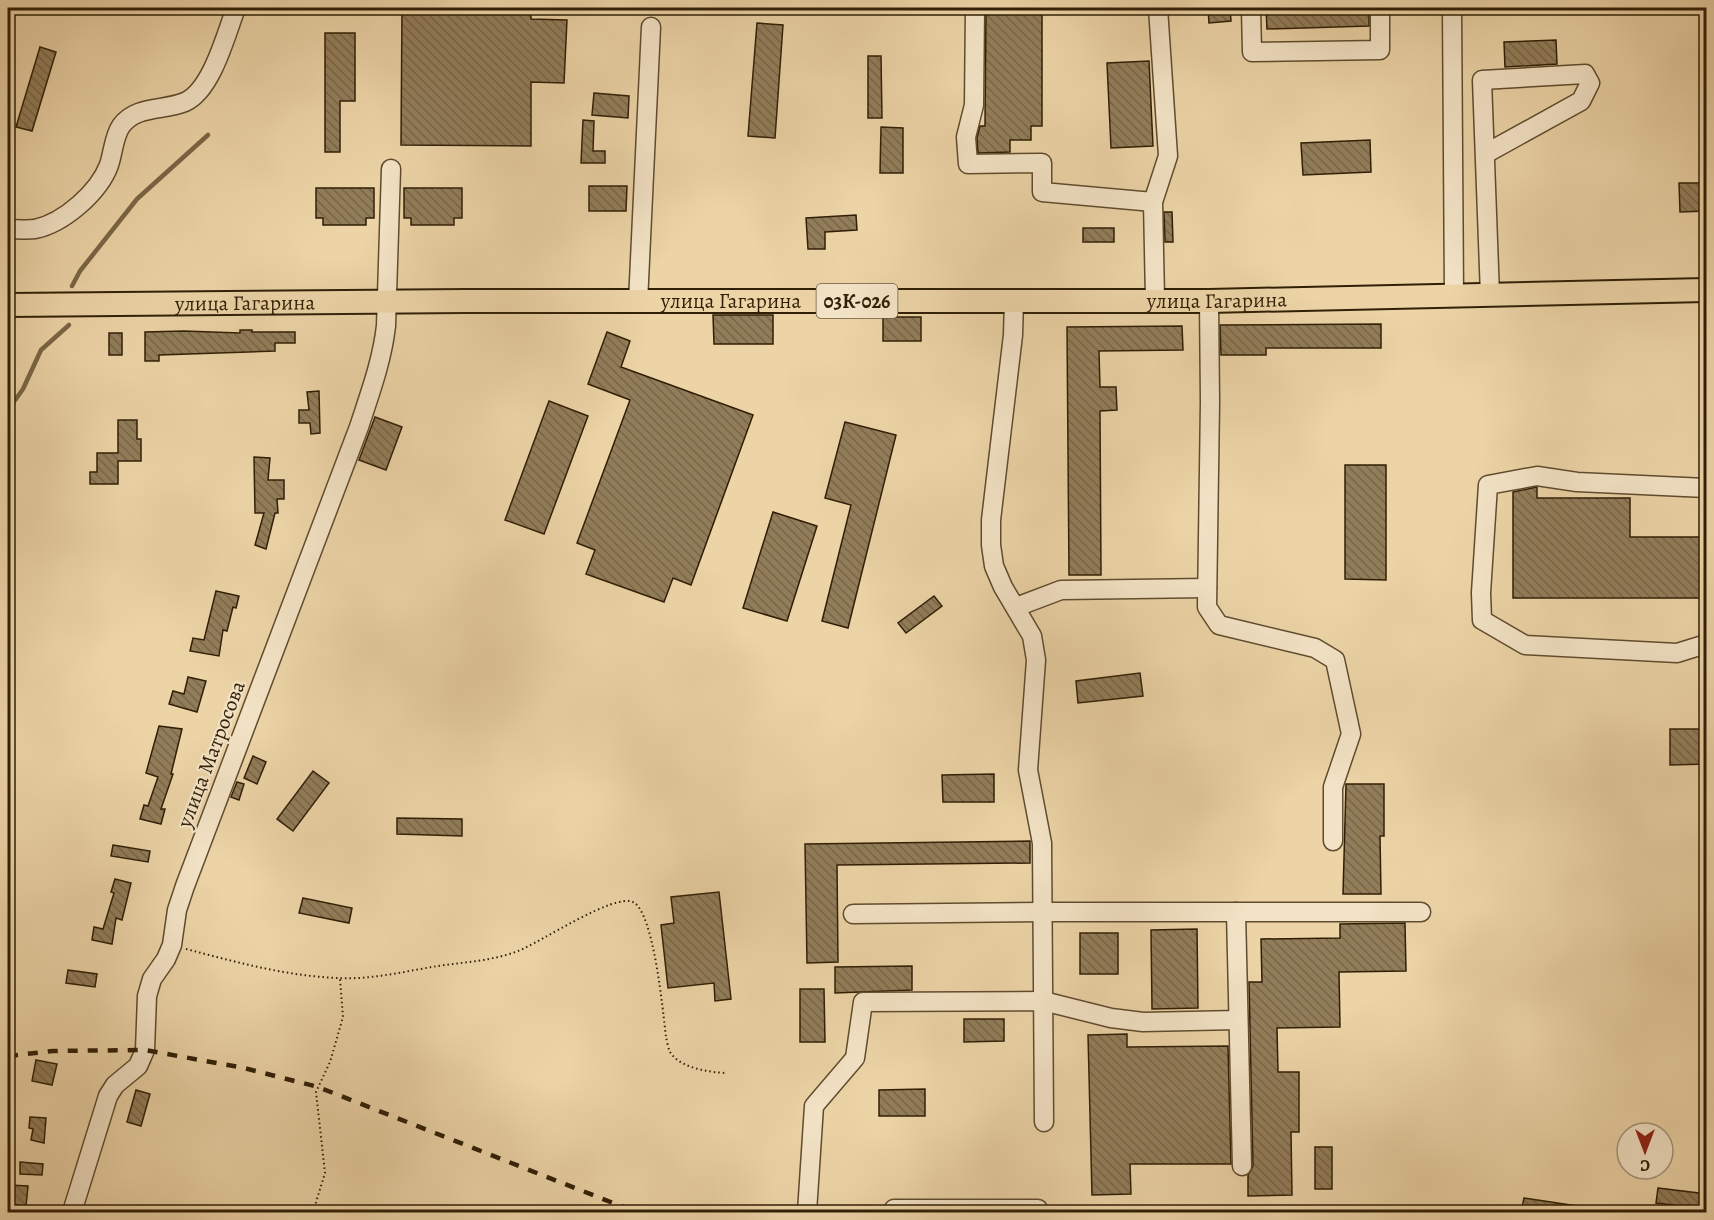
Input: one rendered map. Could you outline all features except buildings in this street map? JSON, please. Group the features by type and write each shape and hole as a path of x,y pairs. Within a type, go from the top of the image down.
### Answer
{"main road":[{"name":"улица Гагарина","path":"8,305 1155,299 1209,301 1707,290"}],"street":[{"path":"8,229 34,229 52,222 78,206 97,188 103,177 121,126 135,114 185,102 198,92 214,66 236,8"},
{"path":"975,8 974,105 966,137 968,164 1042,163 1042,192 1153,202"},
{"path":"1155,299 1153,202 1168,156 1158,8"},
{"path":"1251,8 1252,52 1380,50 1380,8"},
{"path":"1452,8 1454,297"},
{"path":"639,302 651,27"},
{"path":"1485,154 1581,101 1590,83 1585,74 1482,80 1490,295"},
{"name":"улица Матросова","path":"72,1212 108,1096 115,1084 138,1066 145,1050 147,996 152,979 172,945 177,910 185,886 359,427 384,348 390,169"},
{"path":"1014,300 1013,335 990,545 994,566 1003,587 1032,636 1036,660 1028,770 1042,843 1044,1122"},
{"path":"1209,301 1207,607 1219,625 1315,648 1335,660 1352,734 1333,787 1333,841"},
{"path":"1707,488 1577,482 1537,476 1488,485 1480,593 1482,620 1525,645 1677,653 1707,644"},
{"path":"1016,607 1061,590 1207,588"},
{"path":"1236,912 1242,1166"},
{"path":"853,914 1421,912"},
{"path":"807,1212 814,1107 855,1058 863,1002 1043,1001 1111,1018 1143,1022 1239,1020"},
{"path":"892,1212 894,1209 1038,1209"}],"path":[{"path":"172,945 263,969 340,979 491,960 546,938 605,905 621,900 634,902 641,910 652,942 670,1052 679,1060 696,1068 725,1073"},
{"path":"313,1212 325,1173 316,1092 332,1054 343,1017 340,979"}],"waterway":[{"path":"72,286 80,271 137,199 208,135"},
{"path":"8,410 23,389 41,350 69,325"}],"railway":[{"path":"8,1056 53,1051 145,1050 244,1068 318,1087 636,1212"}]}
